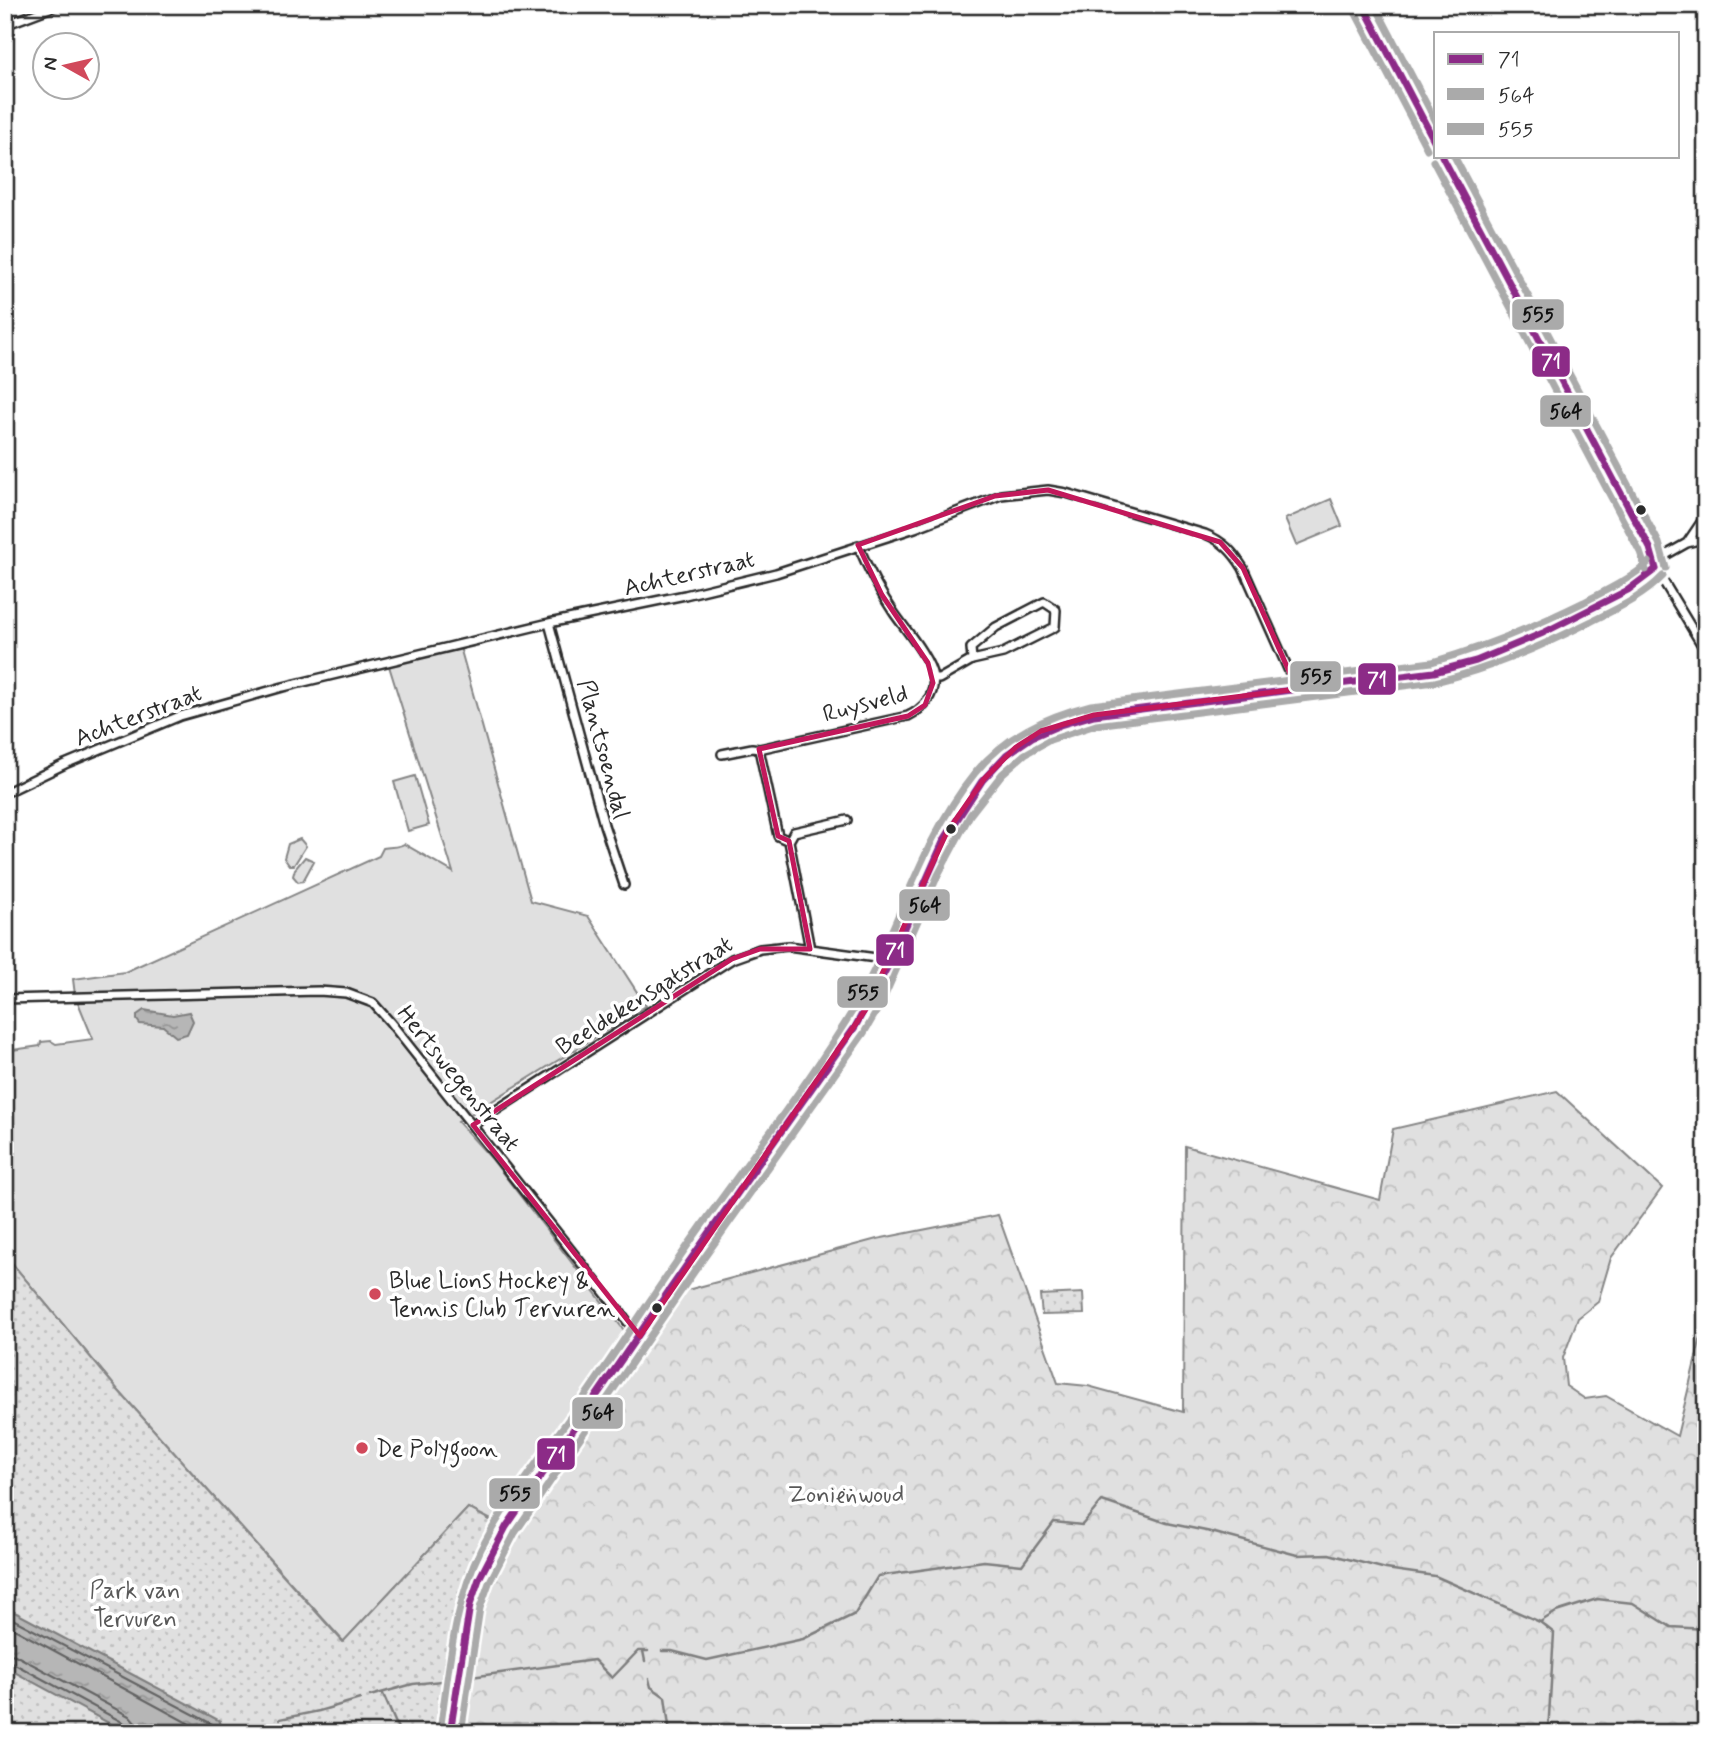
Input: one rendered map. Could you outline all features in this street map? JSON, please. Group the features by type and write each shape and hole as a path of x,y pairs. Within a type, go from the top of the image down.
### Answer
{"street":[{"path":"5,25 58,5"},
{"path":"1363,5 1434,140"},
{"path":"1443,158 1656,565 1706,652"},
{"name":"Achterstraat","path":"5,793 65,764 180,716 283,687 549,623 776,573 915,528 995,496 1021,491 1048,490 1085,498 1205,534 1226,546 1243,568 1297,689"},
{"path":"450,1733 464,1634 474,1588 498,1540 661,1302 853,1030 891,960 924,877 947,832 984,779 1016,747 1041,731 1094,715 1434,672 1475,661 1513,646 1626,592 1651,576 1656,565 1687,543 1706,515"},
{"path":"1687,543 1706,538"},
{"name":"Ruysveld","path":"722,754 759,749 908,716 921,709 929,699 933,680 928,663 870,574 858,545"},
{"path":"933,680 972,660 1003,653 1055,627 1056,610 1044,602 996,627 971,648 972,660"},
{"name":"Plantsoendal","path":"549,623 604,825 624,885"},
{"path":"759,749 778,836 789,841"},
{"path":"810,950 789,841 794,832 847,820"},
{"name":"Beeldekensgatstraat","path":"473,1125 732,959 760,949 788,946 891,960"},
{"name":"Hertswegenstraat","path":"5,999 319,990 346,993 373,1003 640,1336"}],"highlighted area":[{"path":"1048,490 1220,542 1243,568 1297,689 1094,715 1041,731 1016,747 984,779 947,832 866,1009 640,1336 473,1125 732,959 760,949 810,949 789,841 778,836 759,749 908,716 925,705 933,683 928,663 882,595 858,545 995,496"}],"green space":[{"path":"1331,499 1342,526 1296,545 1285,519"},
{"path":"460,647 531,901 588,916 646,1006 458,1122 491,1158 630,1338 500,1526 468,1508 343,1642 117,1389 5,1255 5,1051 40,1046 41,1042 51,1041 56,1044 93,1039 75,995 73,979 125,972 379,856 383,848 404,844 453,872 389,666"},
{"path":"415,776 429,825 408,831 394,782"},
{"path":"300,839 306,846 294,865 289,865 284,858 288,844"},
{"path":"305,857 314,861 303,881 298,882 293,876"},
{"name":"Zoniënwoud","path":"1557,1091 1662,1188 1611,1258 1598,1302 1578,1318 1563,1358 1566,1386 1585,1399 1606,1396 1677,1436 1706,1316 1706,1733 235,1733 5,1255 117,1389 344,1642 468,1508 511,1530 680,1292 877,1239 998,1215 1058,1383 1088,1386 1183,1412 1185,1146 1380,1200 1393,1129"},
{"name":"Park van Tervuren","path":"5,1255 117,1389 343,1642 468,1508 500,1526 468,1586 463,1603 443,1733 5,1733"},
{"path":"1083,1293 1084,1314 1042,1315 1040,1295"}],"water":[{"path":"144,1010 173,1015 189,1012 193,1021 187,1034 176,1037 163,1026 140,1024 137,1015"},
{"path":"5,1607 220,1721 222,1733 127,1733 5,1667"}],"waterway":[{"path":"662,1651 707,1660 803,1639 855,1614 878,1576 984,1561 1022,1565 1054,1522 1082,1525 1102,1501 1167,1523 1297,1555 1329,1554 1386,1569 1435,1576 1540,1622 1556,1612 1597,1599 1633,1603 1671,1627 1706,1629"},
{"path":"1540,1622 1554,1633 1548,1733"},
{"path":"464,1678 594,1660 612,1678 638,1651 648,1651"},
{"path":"643,1651 645,1661"},
{"path":"649,1679 651,1687 665,1697 670,1733"},
{"path":"370,1696 413,1684 451,1680"},
{"path":"383,1694 400,1733"},
{"path":"280,1719 360,1699"},
{"path":"221,1731 252,1725"}],"transit line":[{"name":"71","path":"1363,5 1434,140"},
{"name":"555","path":"1375,5 1434,118"},
{"name":"564","path":"1354,10 1427,149"},
{"name":"71","path":"1443,158 1650,548 1656,569"},
{"name":"555","path":"1455,158 1659,543 1666,568"},
{"name":"564","path":"1433,161 1640,552 1646,570"},
{"name":"555","path":"440,1731 458,1615 472,1570 492,1529 845,1023 878,961 937,832 954,802 987,760 1027,729 1058,715 1091,705 1432,662 1509,636 1565,611 1618,584 1649,562"},
{"name":"71","path":"450,1733 470,1605 479,1579 506,1527 855,1027 888,966 944,840 982,781 1006,755 1032,737 1094,715 1434,672 1476,661 1543,633 1628,590 1656,569"},
{"name":"564","path":"461,1733 480,1608 489,1583 515,1533 694,1272 864,1033 882,1002 938,875 970,815 1002,774 1025,754 1050,740 1096,725 1435,682 1455,677 1514,656 1571,631 1629,602 1663,576"}],"place":[{"name":"Blue Lions Hockey & Tennis Club Tervuren","path":"375,1294"},
{"name":"De Polygoon","path":"362,1448"}]}
